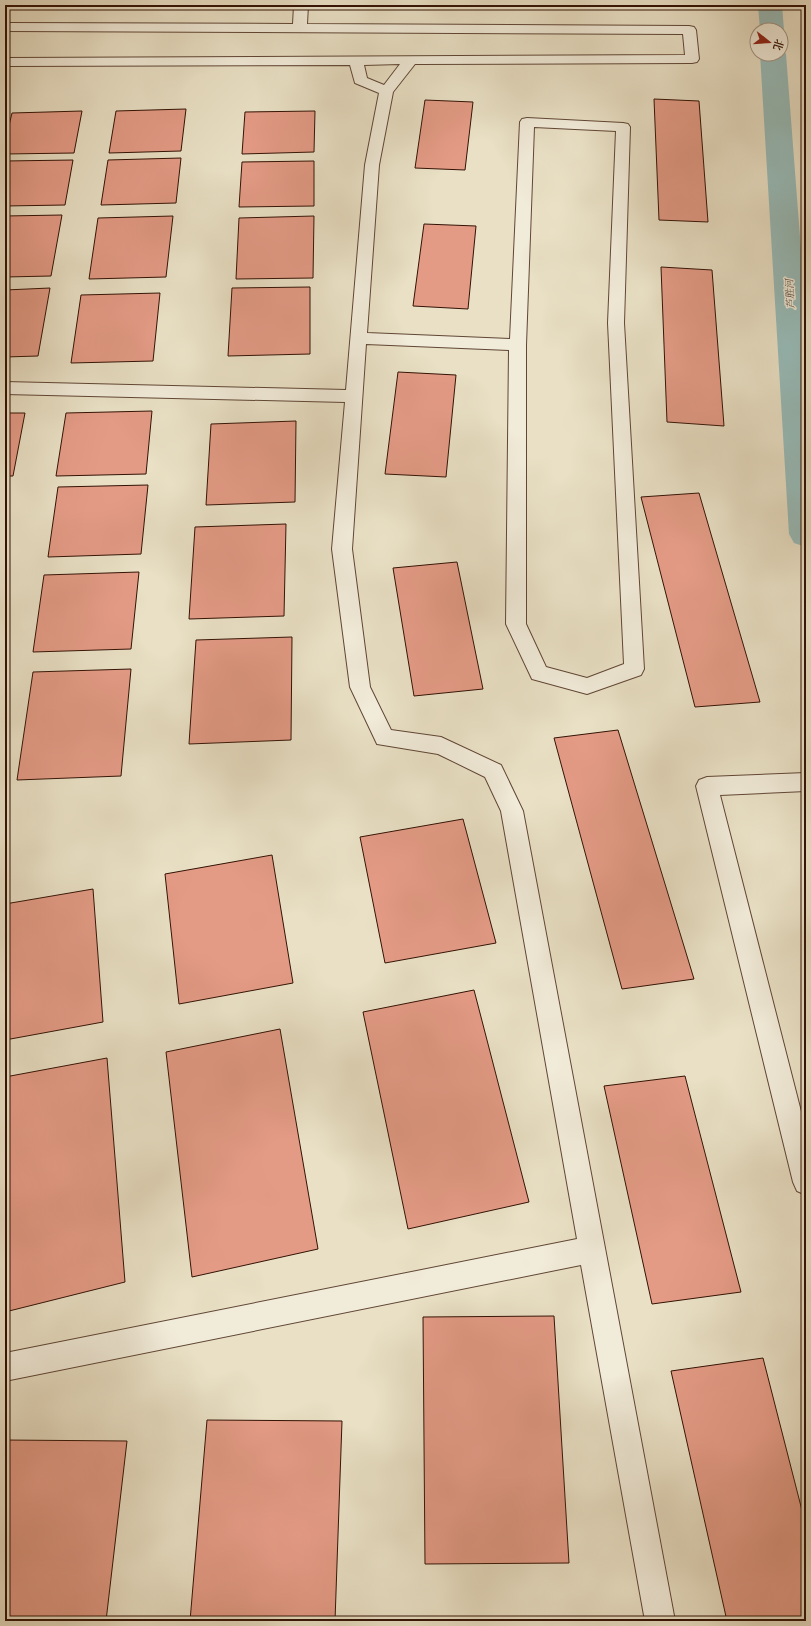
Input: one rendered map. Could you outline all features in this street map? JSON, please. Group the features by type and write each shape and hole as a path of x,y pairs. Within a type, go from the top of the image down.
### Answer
{"street":[{"path":"300,29 301,5"},
{"path":"5,27 689,30 692,59 5,62"},
{"path":"411,60 386,91 372,165 342,549 360,687 384,738 441,746 493,771 512,811 660,1621"},
{"path":"356,61 360,80 386,91"},
{"path":"528,122 623,127 616,323 634,669 587,686 539,673 516,624 518,344 528,122"},
{"path":"359,338 518,344"},
{"path":"5,388 354,396"},
{"path":"806,782 707,786 806,1182"},
{"path":"5,1366 592,1249"}],"building":[{"path":"654,99 699,101 708,222 659,220"},
{"path":"425,100 473,102 465,170 415,168"},
{"path":"186,109 181,151 109,153 116,111"},
{"path":"82,111 74,153 5,154 5,142 12,113"},
{"path":"315,111 314,152 242,154 245,112"},
{"path":"181,158 176,203 101,205 108,160"},
{"path":"73,160 65,205 5,206 5,161"},
{"path":"314,161 314,206 239,207 242,162"},
{"path":"62,215 51,276 5,277 5,216"},
{"path":"173,216 166,277 89,279 98,218"},
{"path":"314,216 313,278 236,279 239,218"},
{"path":"424,224 476,226 468,309 413,306"},
{"path":"661,267 712,270 724,426 667,422"},
{"path":"310,287 310,354 228,356 232,288"},
{"path":"50,288 38,356 5,357 5,290"},
{"path":"160,293 153,361 71,363 81,295"},
{"path":"398,372 456,375 446,477 385,474"},
{"path":"152,411 146,474 56,476 66,413"},
{"path":"5,413 25,413 13,476 5,476"},
{"path":"296,421 295,502 206,505 211,424"},
{"path":"148,485 141,554 48,557 58,487"},
{"path":"699,493 760,702 695,707 641,497"},
{"path":"286,524 284,616 189,619 195,527"},
{"path":"457,562 483,689 414,696 393,568"},
{"path":"139,572 131,649 33,652 44,575"},
{"path":"292,637 291,740 189,744 196,640"},
{"path":"131,669 121,776 17,780 33,672"},
{"path":"618,730 694,979 622,989 554,738"},
{"path":"463,819 496,943 385,963 360,837"},
{"path":"272,855 293,983 179,1004 165,874"},
{"path":"93,889 103,1022 5,1040 5,904"},
{"path":"474,990 529,1202 408,1229 363,1012"},
{"path":"280,1029 318,1249 192,1277 166,1052"},
{"path":"107,1058 125,1282 5,1312 5,1077"},
{"path":"685,1076 741,1292 652,1304 604,1086"},
{"path":"554,1316 569,1563 425,1564 423,1317"},
{"path":"763,1358 806,1526 806,1621 727,1621 671,1371"},
{"path":"207,1420 342,1421 335,1621 190,1621"},
{"path":"5,1440 127,1441 106,1621 5,1621"},
{"path":"596,1620 596,1621 450,1621"}],"waterway":[{"name":"芦胜河","path":"770,5 771,22"},
{"name":"芦胜河","path":"774,62 806,534"}]}
